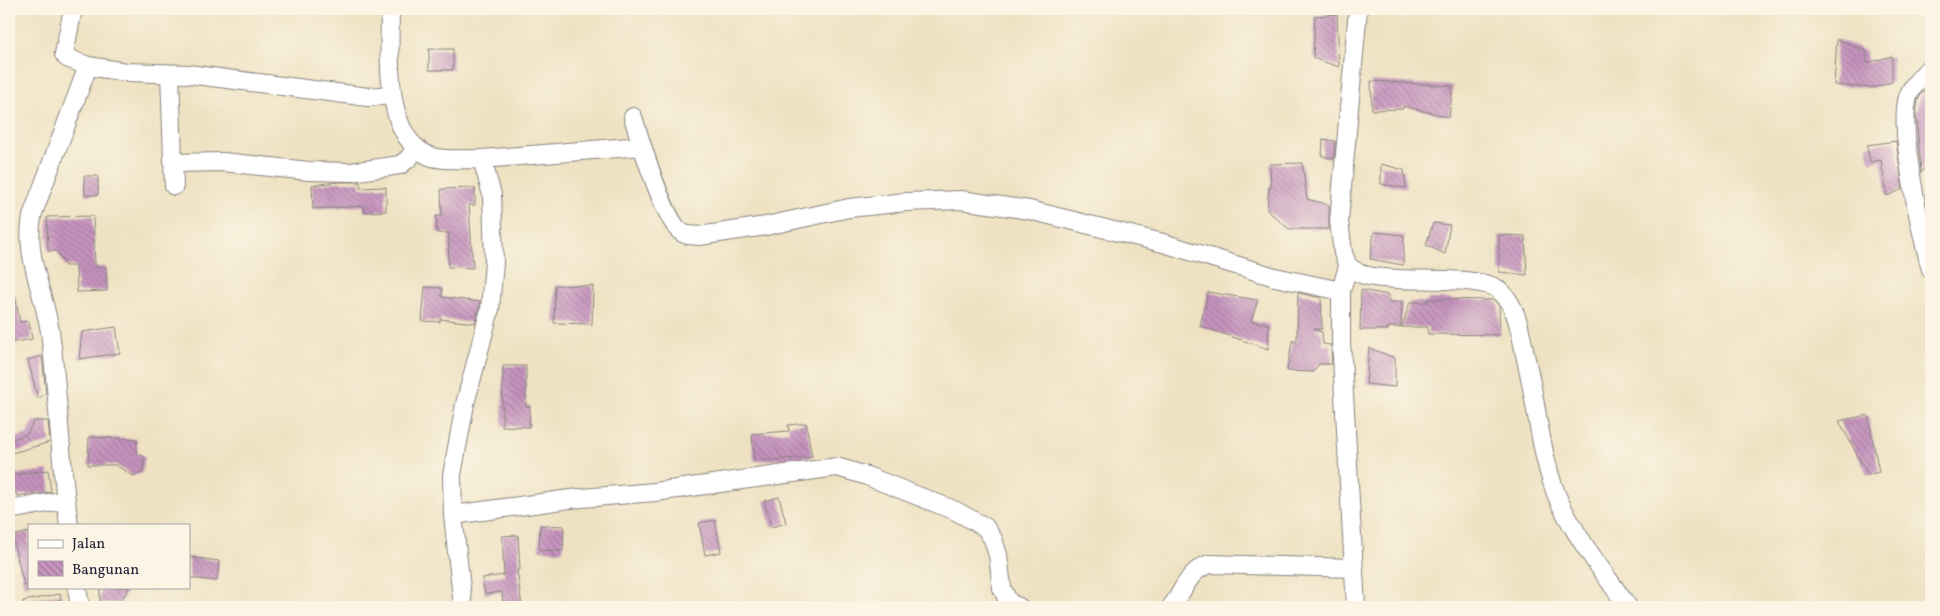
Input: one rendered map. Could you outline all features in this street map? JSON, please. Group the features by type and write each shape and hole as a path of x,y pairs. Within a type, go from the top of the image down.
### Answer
{"street":[{"path":"73,9 64,50 77,62 126,72 196,75 382,96"},
{"path":"390,9 382,96 401,127 413,152 430,157 482,159 642,146"},
{"path":"1356,607 1341,341 1341,291 1348,266 1343,253 1339,221 1358,9"},
{"path":"69,524 65,500 51,338 32,255 30,222 56,146 77,62"},
{"path":"1931,66 1908,95 1906,112 1914,191 1931,269"},
{"path":"170,74 175,163 174,186"},
{"path":"633,117 642,146 674,223 681,232 688,235 699,236 766,226 849,208 906,202 961,200 1029,210 1163,243 1275,277 1341,291"},
{"path":"175,163 223,162 300,171 351,172 400,165 413,152"},
{"path":"463,607 453,515 452,475 465,404 490,309 494,262 492,195 482,159"},
{"path":"1348,266 1362,274 1474,282 1498,288 1510,302 1518,323 1533,385 1542,438 1559,501 1579,537 1628,607"},
{"path":"453,515 570,499 655,492 836,467 867,476 956,511 984,526 993,539 998,555 1002,588 1008,603 1019,607"},
{"path":"9,510 65,500"},
{"path":"1171,607 1190,576 1199,568 1209,564 1354,568"},
{"path":"77,588 80,607"}],"building":[{"path":"1337,14 1339,67 1313,58 1315,16"},
{"path":"1837,39 1866,51 1867,63 1892,56 1892,82 1872,88 1834,85"},
{"path":"429,49 453,49 453,70 429,70"},
{"path":"1371,81 1453,86 1449,117 1403,106 1403,109 1372,110"},
{"path":"1923,91 1931,91 1931,163 1921,172 1916,113 1918,100"},
{"path":"1323,139 1335,141 1334,159 1322,156"},
{"path":"1896,141 1903,189 1887,196 1881,160 1870,162 1867,145"},
{"path":"1302,163 1307,199 1329,205 1329,229 1289,229 1267,210 1269,187 1271,188 1270,164"},
{"path":"1381,164 1404,170 1406,188 1381,184"},
{"path":"84,176 98,176 98,195 85,195"},
{"path":"360,182 360,188 386,187 386,211 364,212 364,206 313,209 312,185"},
{"path":"475,188 475,205 469,205 473,268 448,267 449,233 437,233 436,216 442,216 441,189"},
{"path":"93,216 95,267 106,267 107,291 77,292 76,266 65,266 57,251 48,251 47,217"},
{"path":"1433,223 1450,225 1445,254 1426,245"},
{"path":"1374,232 1404,235 1403,265 1370,259"},
{"path":"1499,235 1525,236 1527,275 1499,272"},
{"path":"555,285 593,286 592,324 554,323"},
{"path":"425,287 442,288 442,297 480,302 475,323 440,319 440,322 422,321"},
{"path":"1361,290 1389,295 1389,302 1402,302 1401,327 1388,327 1388,330 1360,330"},
{"path":"1208,292 1258,300 1251,321 1269,324 1268,349 1200,326"},
{"path":"1298,293 1321,298 1322,329 1314,329 1322,332 1323,344 1331,345 1332,364 1319,364 1313,372 1287,371 1292,341 1297,341"},
{"path":"15,296 20,322 29,321 32,339 9,343 9,297"},
{"path":"1428,299 1494,300 1499,306 1500,335 1428,334 1428,327 1402,327 1410,302 1428,302"},
{"path":"116,327 120,353 79,359 82,332"},
{"path":"1369,348 1395,358 1395,387 1366,384"},
{"path":"42,356 46,393 38,399 28,360"},
{"path":"503,366 526,366 526,406 530,406 529,427 502,426"},
{"path":"1868,415 1879,472 1868,475 1839,421"},
{"path":"34,421 48,421 50,442 9,454 9,440 27,434"},
{"path":"806,423 812,457 754,461 752,434 789,431 788,425"},
{"path":"89,437 137,439 137,453 145,457 142,473 133,476 116,465 88,465"},
{"path":"48,470 51,492 17,496 16,492 9,495 9,475"},
{"path":"779,497 786,523 771,527 764,501"},
{"path":"715,520 721,552 705,555 699,523"},
{"path":"540,525 564,526 563,551 539,550"},
{"path":"28,532 28,585 24,586 12,536"},
{"path":"518,535 520,570 517,570 522,607 503,607 502,592 485,594 482,578 504,575 502,536"},
{"path":"190,557 219,561 217,581 190,578"},
{"path":"100,588 129,588 119,603 100,603"},
{"path":"60,594 63,607 23,607 23,601"}]}
